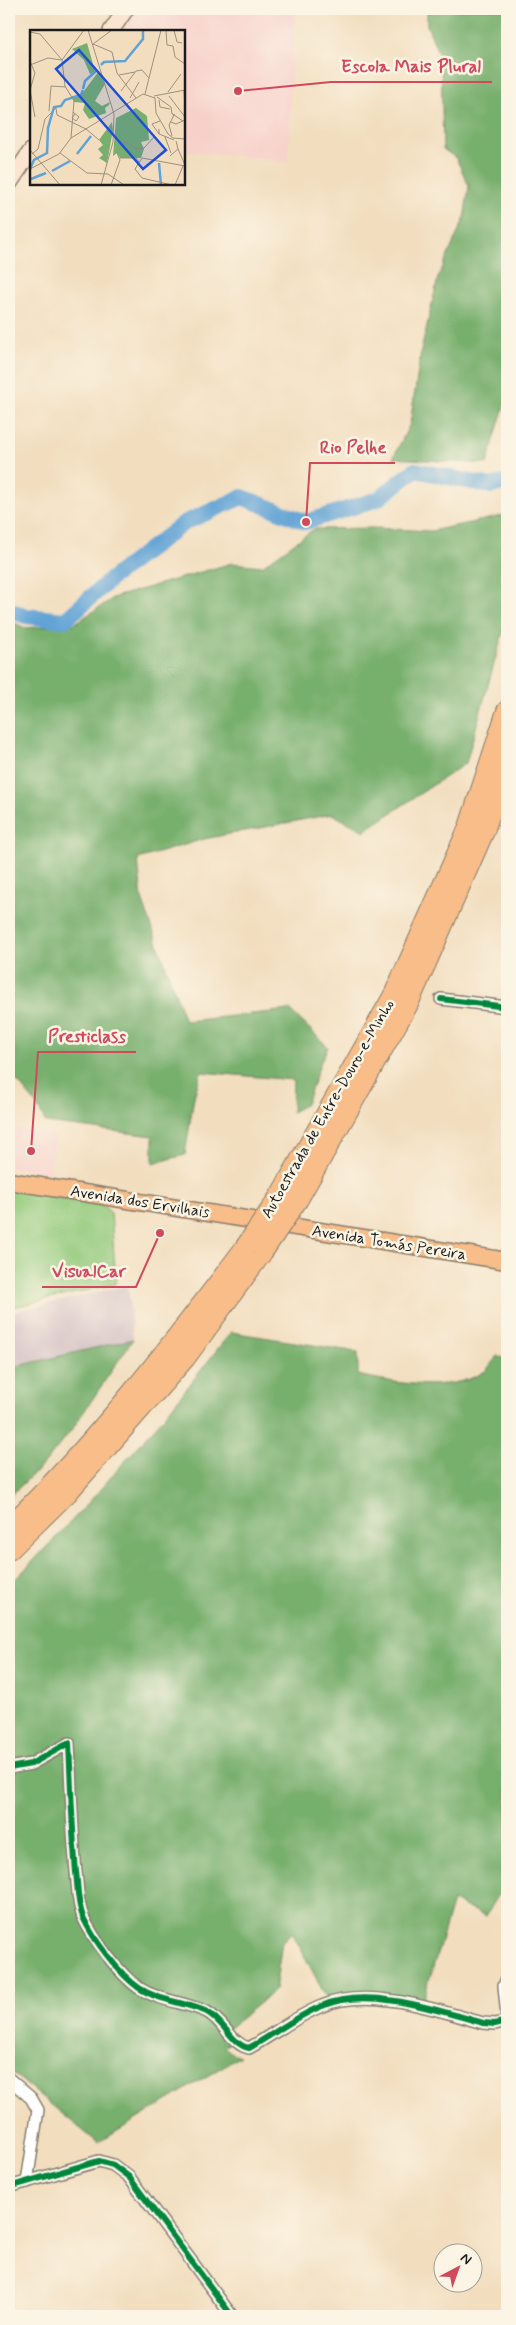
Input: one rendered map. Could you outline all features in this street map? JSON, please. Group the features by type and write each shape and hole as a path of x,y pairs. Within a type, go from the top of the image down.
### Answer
{"highway":[{"name":"Autoestrada de Entre-Douro-e-Minho","path":"289,1197 394,995 469,827 507,711"},
{"name":"Autoestrada de Entre-Douro-e-Minho","path":"9,1550 67,1493 185,1358 289,1197 408,1004 484,831 507,762"},
{"name":"Autoestrada de Entre-Douro-e-Minho","path":"9,1527 56,1481 254,1249"}],"main road":[{"name":"Avenida dos Ervilhais","path":"9,1181 271,1224"},
{"name":"Avenida Tomás Pereira","path":"271,1224 507,1262"}],"street":[{"path":"112,30 126,9"},
{"path":"9,184 30,152"},
{"path":"441,999 507,1007"},
{"path":"9,1768 31,1764 69,1743 73,1844 78,1897 83,1917 100,1945 138,1987 152,1994 191,2005 209,2013 223,2023 237,2042 249,2048 308,2012 339,2001 382,2000 410,2003 483,2023 495,2024 507,2021"},
{"path":"507,1978 504,1986 507,2017"},
{"path":"9,2079 31,2098 38,2110 27,2182"},
{"path":"9,2187 98,2161 113,2165 129,2177 232,2316"}],"shaded area":[{"path":"133,9 295,9 288,162 185,150 185,30 119,30"},
{"path":"9,1127 56,1136 49,1175 9,1167"},
{"path":"128,1285 133,1339 9,1368 9,1313"}],"green space":[{"path":"427,9 507,9 507,396 487,464 393,458 410,424 421,351 438,278 464,219 469,186 456,158 443,149 441,60 427,25"},
{"path":"507,515 507,618 466,763 364,831 332,814 204,839 138,859 142,899 185,1021 290,1010 328,1047 306,1104 292,1112 293,1080 201,1072 194,1097 185,1155 153,1163 153,1136 46,1123 36,1104 9,1071 9,620 25,628 74,624 115,597 232,563 262,566 314,529 374,528 431,531"},
{"path":"9,1190 102,1205 111,1213 116,1284 9,1308"},
{"path":"231,1332 358,1352 358,1375 421,1385 454,1383 469,1379 482,1373 497,1356 507,1359 507,1885 505,1884 486,1916 453,1901 422,2004 328,2001 292,1932 282,1942 275,1990 222,2034 229,2042 224,2047 240,2056 98,2143 9,2070 9,1586 82,1510 164,1417"},
{"path":"133,1339 73,1428 45,1463 9,1497 9,1368"}],"waterway":[{"path":"117,574 184,523 242,497 306,522 378,499 415,470 491,486 507,482"},
{"path":"9,610 26,616 65,620 111,579"}],"cycle path":[{"path":"441,999 507,1007"},
{"path":"9,1768 31,1764 69,1743 78,1894 81,1911 87,1926 115,1965 131,1982 155,1996 207,2012 243,2046 249,2048 303,2015 322,2006 340,2000 360,1998 403,2002 483,2023 495,2024 507,2021"},
{"path":"9,2187 99,2161 113,2165 129,2177 232,2316"}],"place":[{"name":"Escola Mais Plural","path":"238,91"},
{"name":"Rio Pelhe","path":"306,522"},
{"name":"Presticlass","path":"31,1151"},
{"name":"VisualCar","path":"160,1233"}]}
